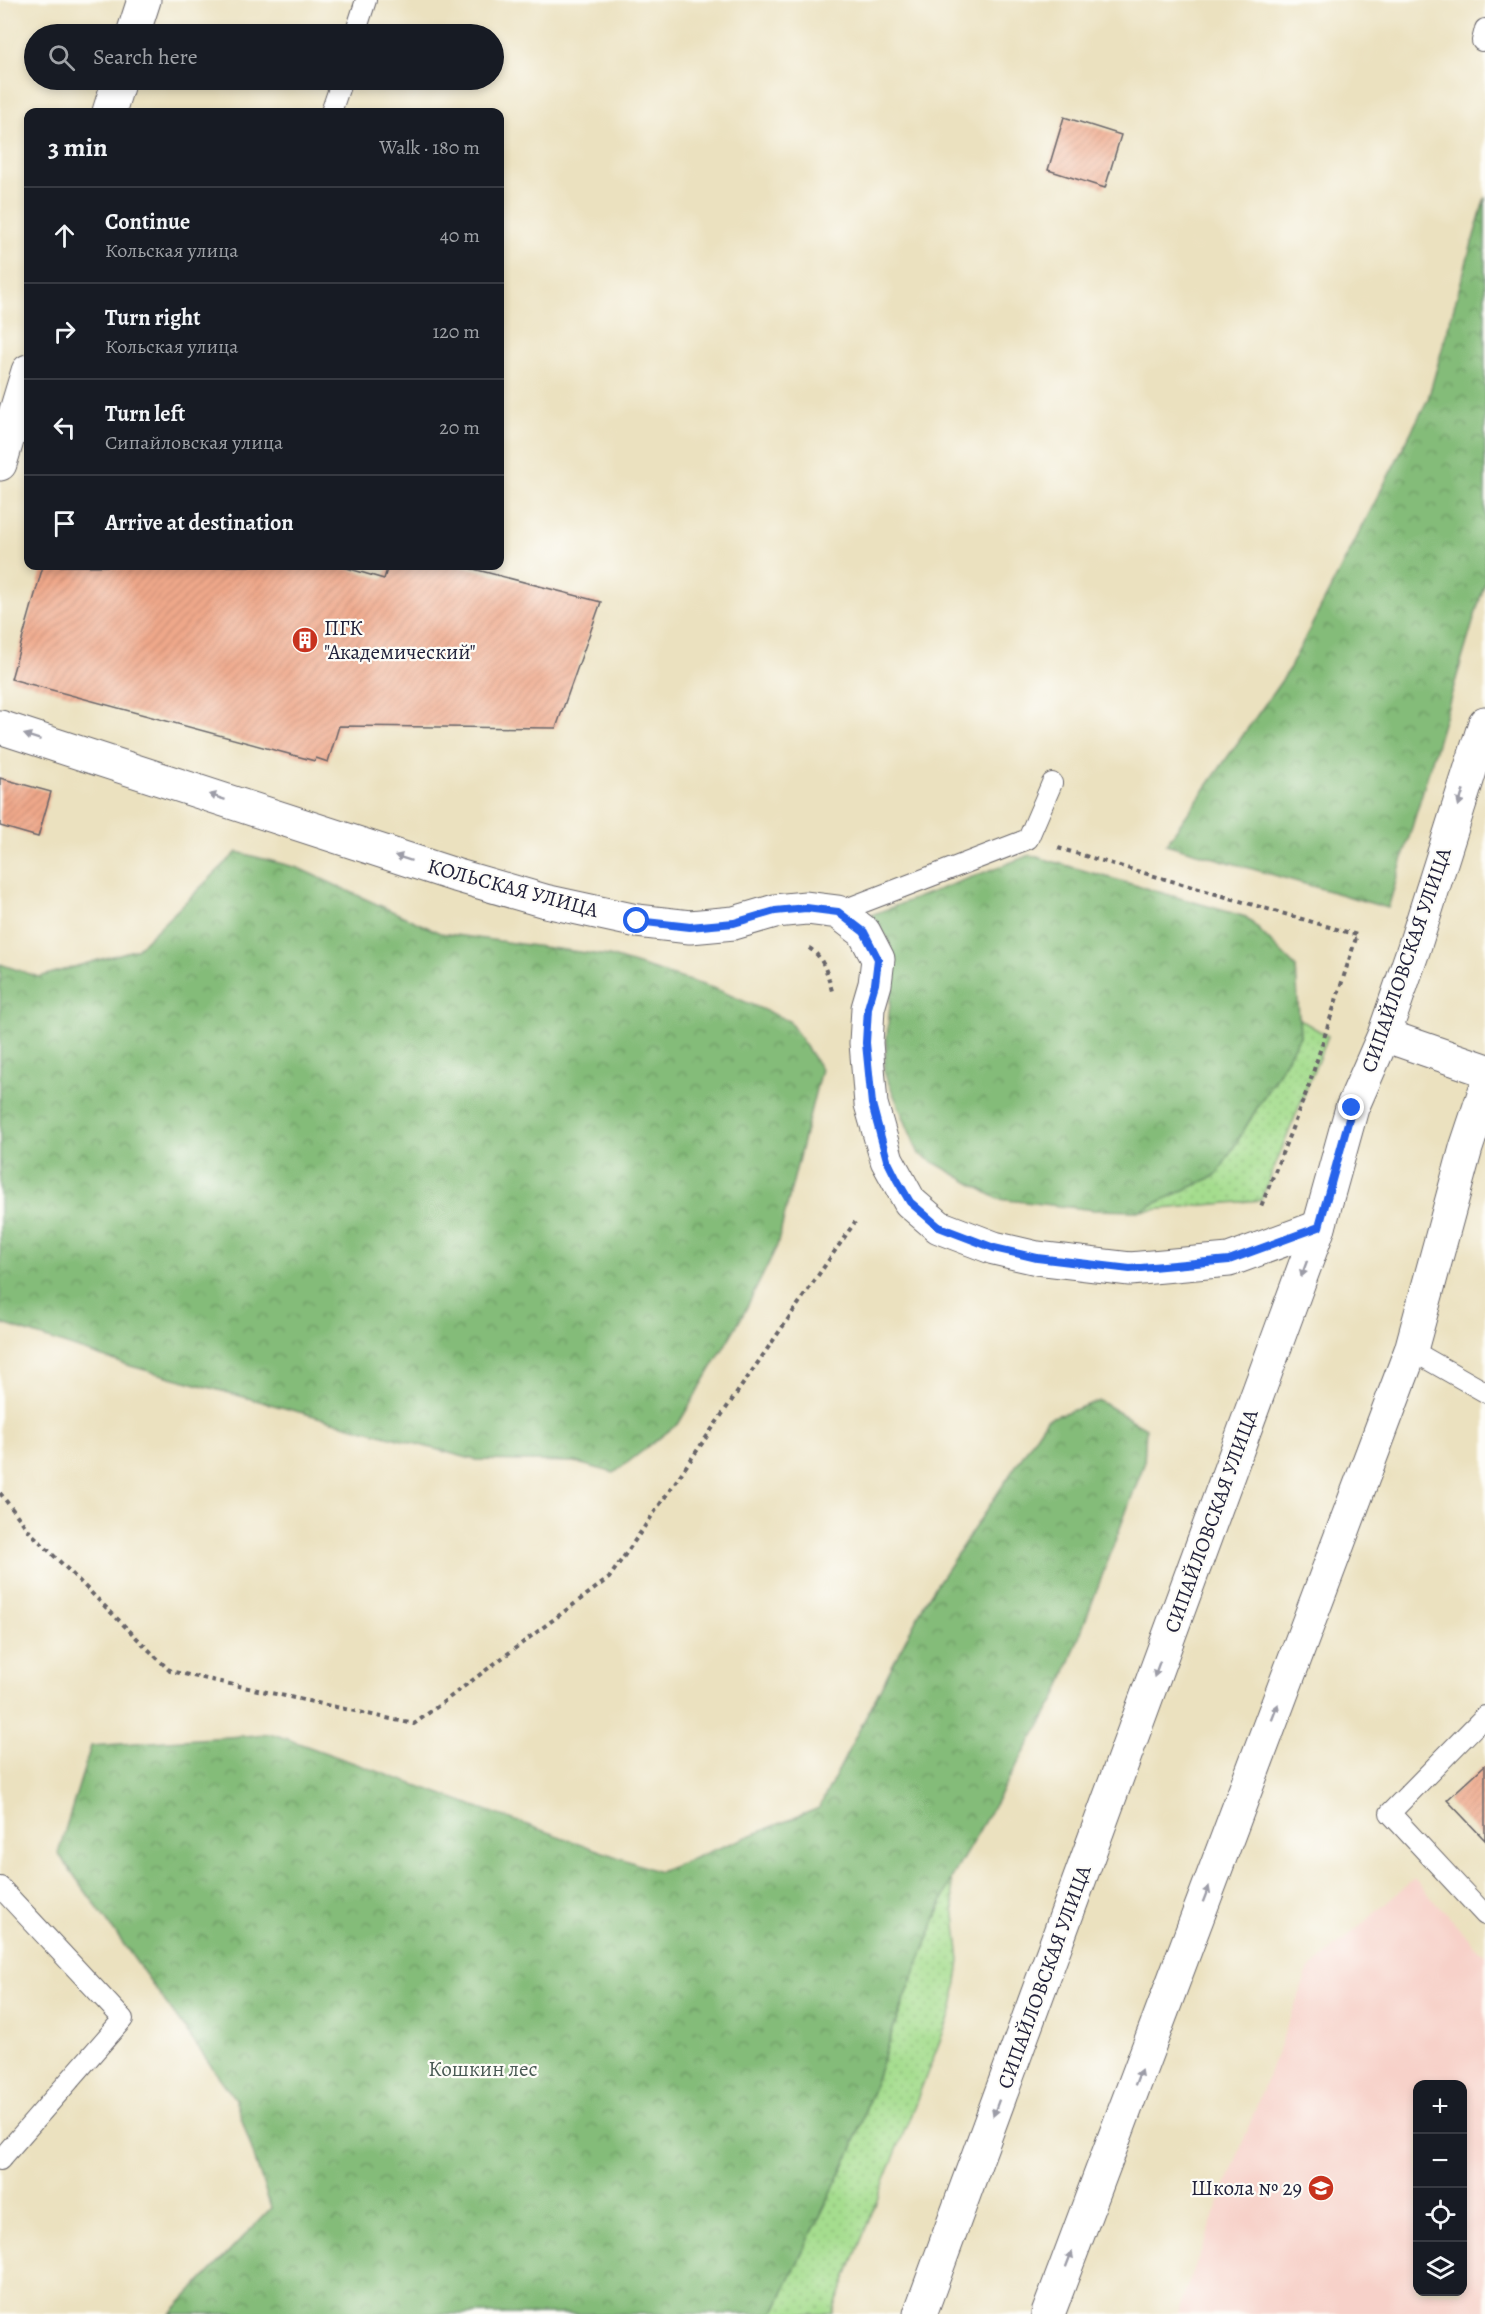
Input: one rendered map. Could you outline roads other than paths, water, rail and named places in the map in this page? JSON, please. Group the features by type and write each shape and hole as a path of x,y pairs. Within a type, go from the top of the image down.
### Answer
{"main road":[{"path":"137,24 144,0"},
{"path":"110,108 116,90"},
{"path":"0,464 24,384"},
{"name":"СИПАЙЛОВСКАЯ УЛИЦА","path":"920,2314 1319,1227 1352,1108 1384,1035 1418,939 1485,723"},
{"name":"КОЛЬСКАЯ УЛИЦА","path":"0,727 455,875 545,901 637,921 690,927 734,923 775,911 806,908 838,912"},
{"path":"838,912 864,932 878,959 875,984 868,1008 866,1043 872,1104 887,1160 910,1202 939,1227 994,1248 1037,1258 1130,1269 1241,1258 1319,1227"},
{"path":"1384,1035 1485,1070"},
{"path":"1048,2314 1411,1350 1466,1148 1485,1091"}],"lane":[{"path":"359,24 366,0"},
{"path":"332,108 339,90"},
{"path":"838,912 1029,839 1052,783"},
{"path":"1411,1350 1485,1392"},
{"path":"1485,1716 1390,1813 1485,1915"},
{"path":"0,1887 123,2019 0,2160"}],"place":[{"name":"ПГК \"Академический\"","path":"305,640"},
{"name":"Школа № 29","path":"1321,2188"}],"park label":[{"name":"Кошкин лес","path":"483,2069"}]}
